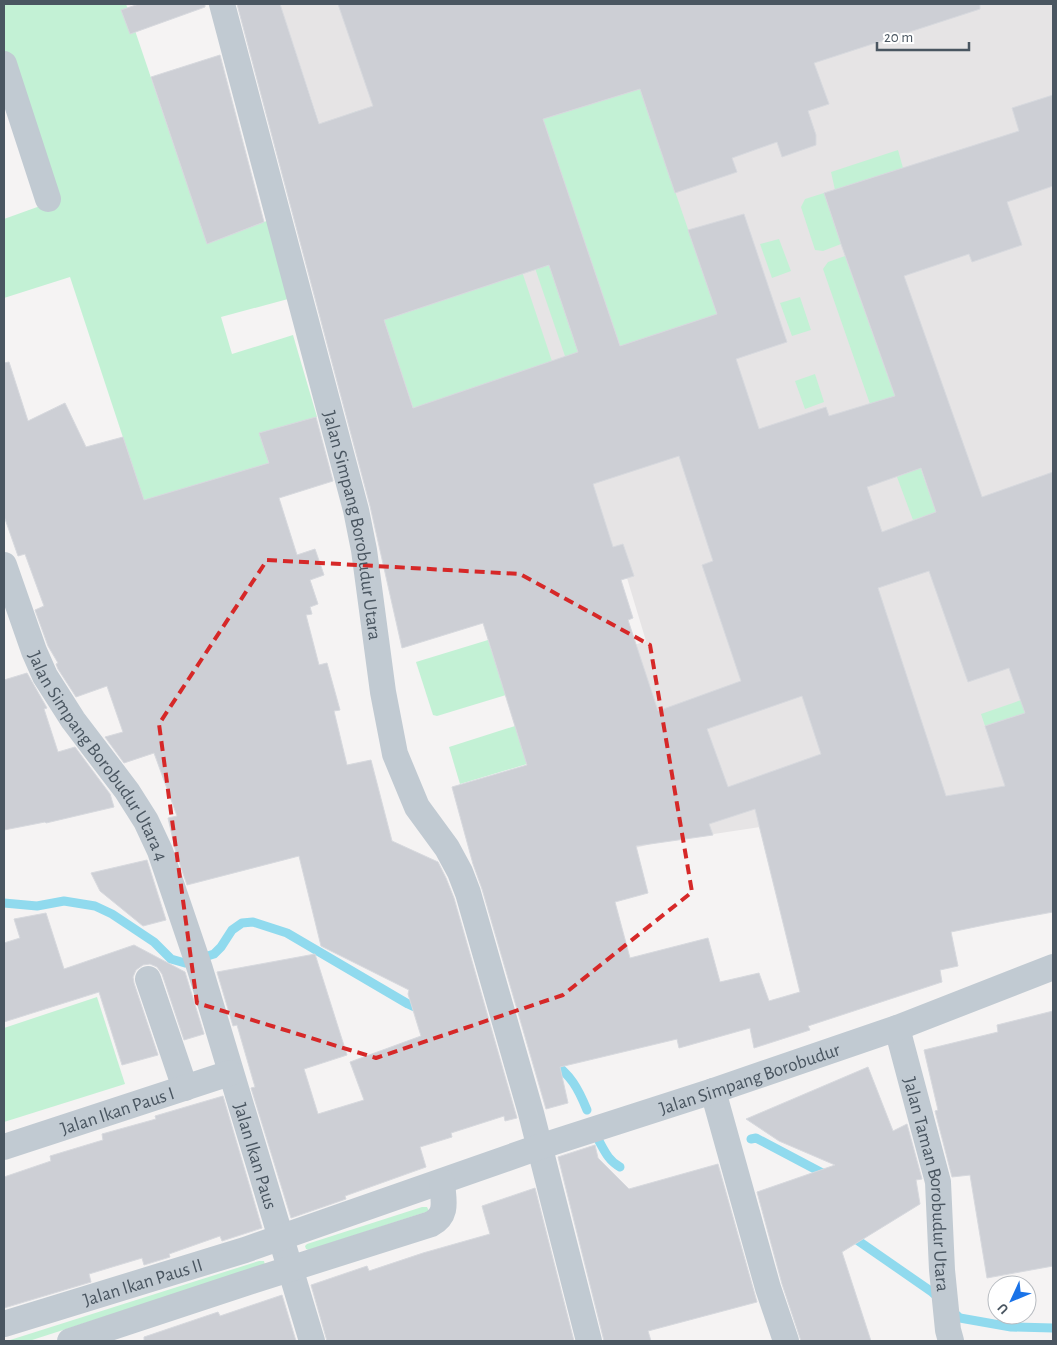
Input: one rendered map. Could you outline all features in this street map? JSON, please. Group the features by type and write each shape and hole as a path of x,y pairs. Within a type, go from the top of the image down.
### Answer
{"street":[{"name":"Jalan Simpang Borobudur Utara","path":"222,4 356,510 364,550 383,692 395,754 418,807 447,848 460,872 468,893 517,1062 590,1341"},
{"path":"4,64 48,199"},
{"name":"Jalan Simpang Borobudur Utara 4","path":"4,565 34,652 45,676 72,720 127,791 146,821 160,851 196,958"},
{"name":"Jalan Ikan Paus","path":"196,958 312,1341"},
{"name":"Jalan Simpang Borobudur","path":"281,1237 539,1147 713,1091 897,1028 1053,967"},
{"path":"148,979 185,1088"},
{"name":"Jalan Taman Borobudur Utara","path":"897,1028 938,1182 942,1270 949,1336"},
{"name":"Jalan Ikan Paus I","path":"4,1148 230,1073"},
{"path":"713,1091 768,1288 786,1341"},
{"path":"290,1269 438,1221 444,1211 442,1182"},
{"name":"Jalan Ikan Paus II","path":"4,1324 245,1250 281,1237"},
{"name":"Jalan Ikan Paus II","path":"70,1341 290,1269"}],"highlighted area":[{"path":"267,560 520,574 650,645 692,892 563,995 376,1058 197,1003 159,724"}],"shaded area":[{"path":"280,4 1053,4 1053,778 655,843 560,867 584,662 646,641 627,578 415,413"}],"green space":[{"path":"4,4 126,4 207,243 272,219 288,299 221,317 232,354 293,335 317,417 260,433 269,463 144,501 70,277 4,298 4,219 54,201 4,51"},
{"path":"640,89 717,314 620,346 543,119"},
{"path":"357,111 471,119 576,433 415,413 319,126"},
{"path":"506,134 596,405 583,409 491,139"},
{"path":"898,150 903,168 835,190 831,172"},
{"path":"824,193 841,244 823,251 815,250 801,207 805,199"},
{"path":"779,239 791,271 772,278 760,244"},
{"path":"845,256 936,512 913,520 897,477 910,472 885,399 870,404 823,269 828,262"},
{"path":"800,297 811,330 792,336 780,303"},
{"path":"815,374 824,402 805,409 795,381"},
{"path":"488,640 506,695 437,716 433,715 416,662"},
{"path":"1053,689 1053,704 985,726 981,714"},
{"path":"515,726 527,764 460,784 449,747"},
{"path":"97,997 125,1084 4,1122 4,1028"},
{"path":"427,1207 429,1211 309,1250 306,1249 305,1246 307,1244"},
{"path":"264,1261 265,1265 29,1341 7,1341"}],"building":[{"path":"139,4 205,4 205,7 130,34 121,10"},
{"path":"237,4 280,4 319,124 373,106 338,4 980,4 980,9 814,63 829,104 808,111 816,135 816,145 782,157 777,142 732,158 737,172 675,193 640,89 543,119 620,346 717,314 688,230 744,214 787,342 736,359 759,429 826,407 829,416 895,396 824,193 1019,131 1012,108 1053,95 1053,186 1007,202 1022,245 972,262 969,254 904,276 982,497 1053,472 1053,912 951,932 958,966 940,970 942,982 808,1026 810,1030 754,1048 750,1028 679,1048 677,1039 560,1067 568,1103 546,1109 452,787 527,765 483,623 402,648 370,506","holes":["549,265 578,352 413,408 384,320","679,456 713,561 702,565 741,681 658,711 628,620 633,618 621,580 634,576 623,544 613,547 593,484","921,468 936,512 882,532 867,487","929,571 968,682 1009,668 1025,713 985,726 1005,786 946,796 878,588","802,696 821,754 728,787 707,729","755,809 800,992 769,1001 759,973 720,982 708,938 630,958 615,902 648,893 636,846 713,835 709,824"]},
{"path":"220,55 264,222 207,244 151,77"},
{"path":"9,362 28,421 65,403 86,447 123,437 144,500 269,463 259,433 316,417 333,481 279,498 297,555 315,549 324,575 310,580 318,604 310,607 312,614 306,615 319,665 327,663 340,710 334,711 347,765 371,760 392,841 438,862 446,878 454,898 517,1118 505,1121 504,1116 451,1133 452,1137 420,1147 426,1167 345,1196 346,1199 291,1218 251,1088 255,1087 237,1025 233,1026 217,972 315,954 347,1055 304,1069 318,1114 364,1100 350,1062 421,1036 408,994 409,990 321,946 299,856 187,885 176,853 168,818 177,816 154,753 124,763 105,737 123,732 107,686 76,697 58,669 56,664 58,663 48,646 35,610 44,606 25,554 18,556 4,516 4,363"},
{"path":"27,673 47,708 44,709 58,752 75,747 110,794 114,807 46,823 4,830 4,680"},
{"path":"147,860 166,920 143,926 100,891 91,873"},
{"path":"46,913 64,969 134,945 185,972 204,1034 184,1040 162,974 157,967 150,964 143,965 136,970 133,977 158,1055 122,1065 99,992 4,1022 4,943 20,938 14,919"},
{"path":"1053,1011 1053,1266 1004,1275 987,1275 987,1278 970,1175 952,1177 935,1111 938,1110 924,1050 998,1032 997,1025"},
{"path":"868,1067 893,1131 907,1124 922,1179 916,1180 920,1204 842,1252 871,1341 801,1341 782,1284 757,1192 835,1165 779,1141 746,1119"},
{"path":"223,1096 262,1228 222,1241 220,1236 169,1254 170,1257 144,1265 142,1258 89,1274 91,1282 4,1308 4,1177 51,1161 50,1156 103,1140 102,1134 156,1119 155,1116"},
{"path":"595,1145 598,1158 629,1189 718,1164 757,1302 648,1331 651,1341 604,1341 558,1157"},
{"path":"535,1188 574,1341 327,1341 311,1285 367,1266 369,1271 490,1234 482,1206"},
{"path":"282,1295 296,1341 144,1341 144,1337 218,1312 220,1316"}],"waterway":[{"path":"4,903 37,906 64,901 95,906 112,914 154,942 171,959 185,963 214,954 232,930 242,923 253,922 287,933 423,1011"},
{"path":"551,1061 564,1071 573,1082 587,1110"},
{"path":"751,1139 756,1138 828,1176"},
{"path":"599,1141 610,1159 620,1167"},
{"path":"854,1233 857,1240 940,1299"},
{"path":"951,1310 960,1318 1011,1327 1053,1328"}]}
